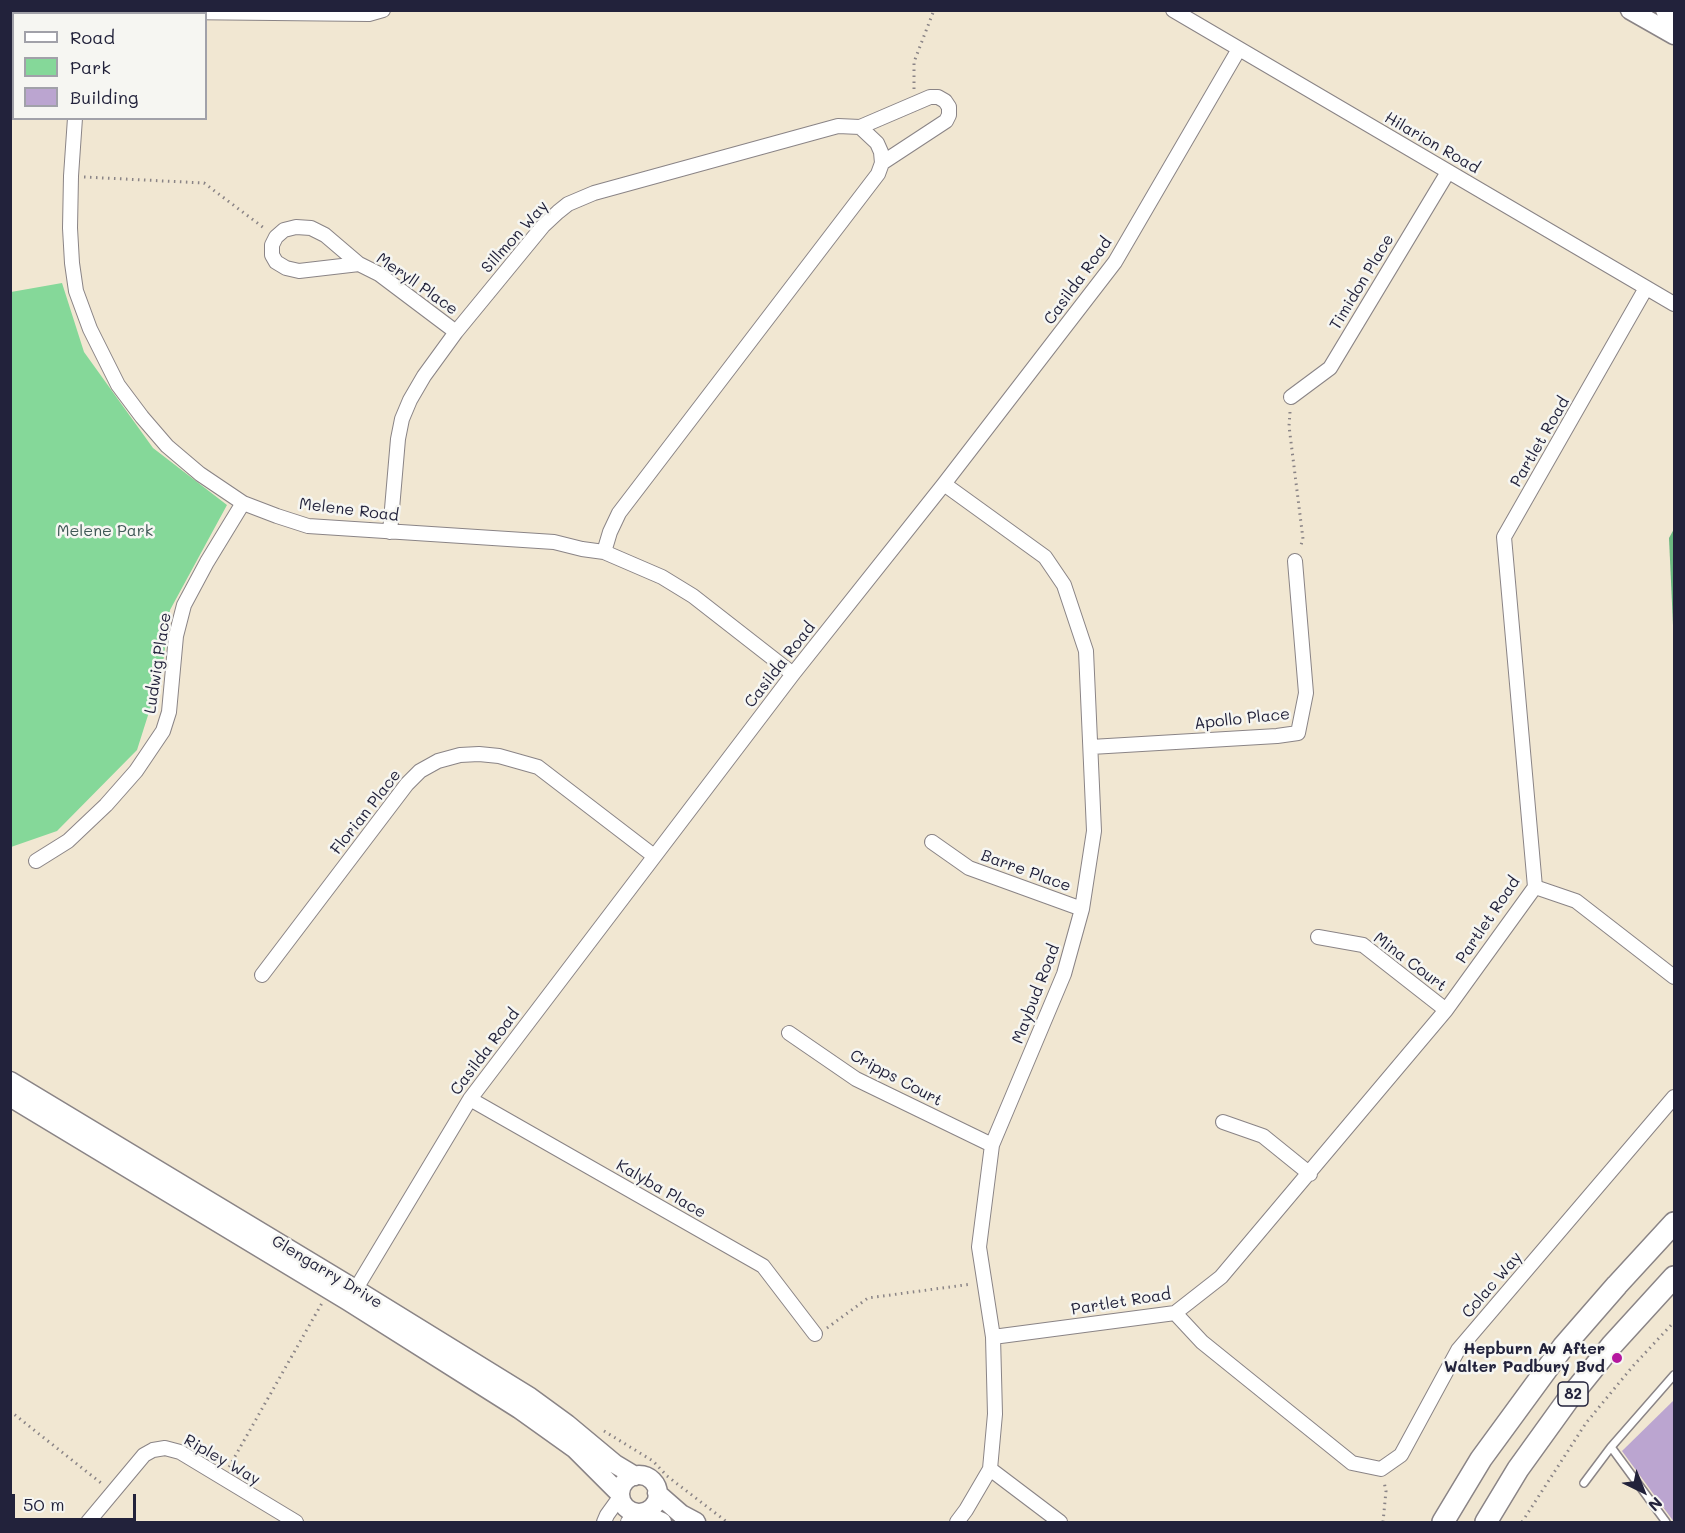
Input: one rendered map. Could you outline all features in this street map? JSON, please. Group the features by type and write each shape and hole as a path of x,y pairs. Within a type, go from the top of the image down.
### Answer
{"main road":[{"path":"1630,10 1674,35"},
{"path":"1665,10 1674,16"},
{"name":"Glengarry Drive","path":"10,1081 352,1295 539,1422 575,1449 620,1496"},
{"name":"Glengarry Drive","path":"10,1097 530,1397 615,1464 635,1476"},
{"name":"82","path":"1443,1522 1481,1460 1563,1347 1674,1223"},
{"name":"82","path":"1486,1522 1518,1469 1567,1401 1612,1344 1674,1277"},
{"path":"662,1522 636,1516 626,1509 620,1496 623,1484 635,1476 645,1477 654,1484 657,1493 681,1514 696,1522"},
{"path":"636,1516 653,1506 657,1493"}],"street":[{"path":"207,13 369,14 383,10"},
{"name":"Hilarion Road","path":"1173,10 1674,304"},
{"name":"Casilda Road","path":"352,1295 470,1099 792,675 944,484 1115,262 1239,49"},
{"name":"Sillmon Way","path":"390,532 398,439 402,419 410,400 424,376 456,332 543,226 568,204 594,193 838,126 860,127 930,97 945,100 950,115 946,121 882,163 878,174 855,205 619,513 604,552"},
{"name":"Melene Road","path":"75,120 70,228 76,291 90,329 118,385 167,446 200,474 243,503 308,526 554,543 604,552 662,578 693,596 792,675"},
{"path":"860,127 877,143 882,163"},
{"name":"Timidon Place","path":"1291,397 1330,368 1448,172"},
{"name":"Meryll Place","path":"359,264 299,272 276,262 272,255 272,245 276,237 284,230 296,227 311,228 333,240 359,264 379,274 456,332"},
{"name":"Partlet Road","path":"993,1337 1175,1313 1221,1277 1446,1010 1535,887 1504,537 1646,288"},
{"name":"Maybud Road","path":"944,484 1045,557 1064,585 1086,651 1094,831 1082,909 1064,974 992,1145 979,1247 993,1337 995,1414 990,1469 957,1522"},
{"name":"Ludwig Place","path":"36,861 68,841 106,805 136,771 163,731 169,712 176,636 184,605 243,503"},
{"name":"Apollo Place","path":"1090,747 1298,733 1306,693 1295,561"},
{"name":"Florian Place","path":"262,975 407,784 420,771 438,761 460,755 479,754 499,756 538,767 654,856"},
{"name":"Barre Place","path":"932,842 969,868 1082,909"},
{"path":"1535,887 1576,901 1674,977"},
{"name":"Mina Court","path":"1318,937 1363,945 1446,1010"},
{"name":"Cripps Court","path":"789,1033 856,1078 992,1145"},
{"name":"Colac Way","path":"1381,1469 1401,1455 1458,1350 1674,1097"},
{"name":"Kalyba Place","path":"470,1099 763,1266 815,1334"},
{"path":"1223,1122 1263,1136 1310,1174"},
{"path":"1175,1313 1202,1342 1352,1463 1381,1469"},
{"name":"Ripley Way","path":"88,1522 144,1455 153,1450 165,1448 180,1452 296,1522"},
{"path":"990,1469 1060,1522"},
{"path":"604,1522 620,1496"}],"lane":[{"path":"1584,1483 1611,1447 1674,1375"},
{"path":"1611,1447 1666,1522"}],"path":[{"path":"913,103 914,62 934,10"},
{"path":"71,176 204,183 276,237"},
{"path":"1291,397 1289,426 1303,538 1295,561"},
{"path":"815,1334 834,1325 868,1298 984,1283"},
{"path":"223,1478 326,1296"},
{"path":"1522,1522 1586,1423 1633,1366 1674,1322"},
{"path":"10,1411 114,1493"},
{"path":"1381,1469 1386,1491 1383,1522"}],"green space":[{"name":"Melene Park","path":"62,283 84,352 153,448 227,505 170,610 162,671 137,750 57,831 11,847 11,292"},
{"path":"1674,529 1674,647 1669,538"}],"building":[{"path":"1674,1400 1674,1522 1622,1451"}],"place":[{"name":"Hepburn Av After Walter Padbury Bvd","path":"1617,1358"}]}
